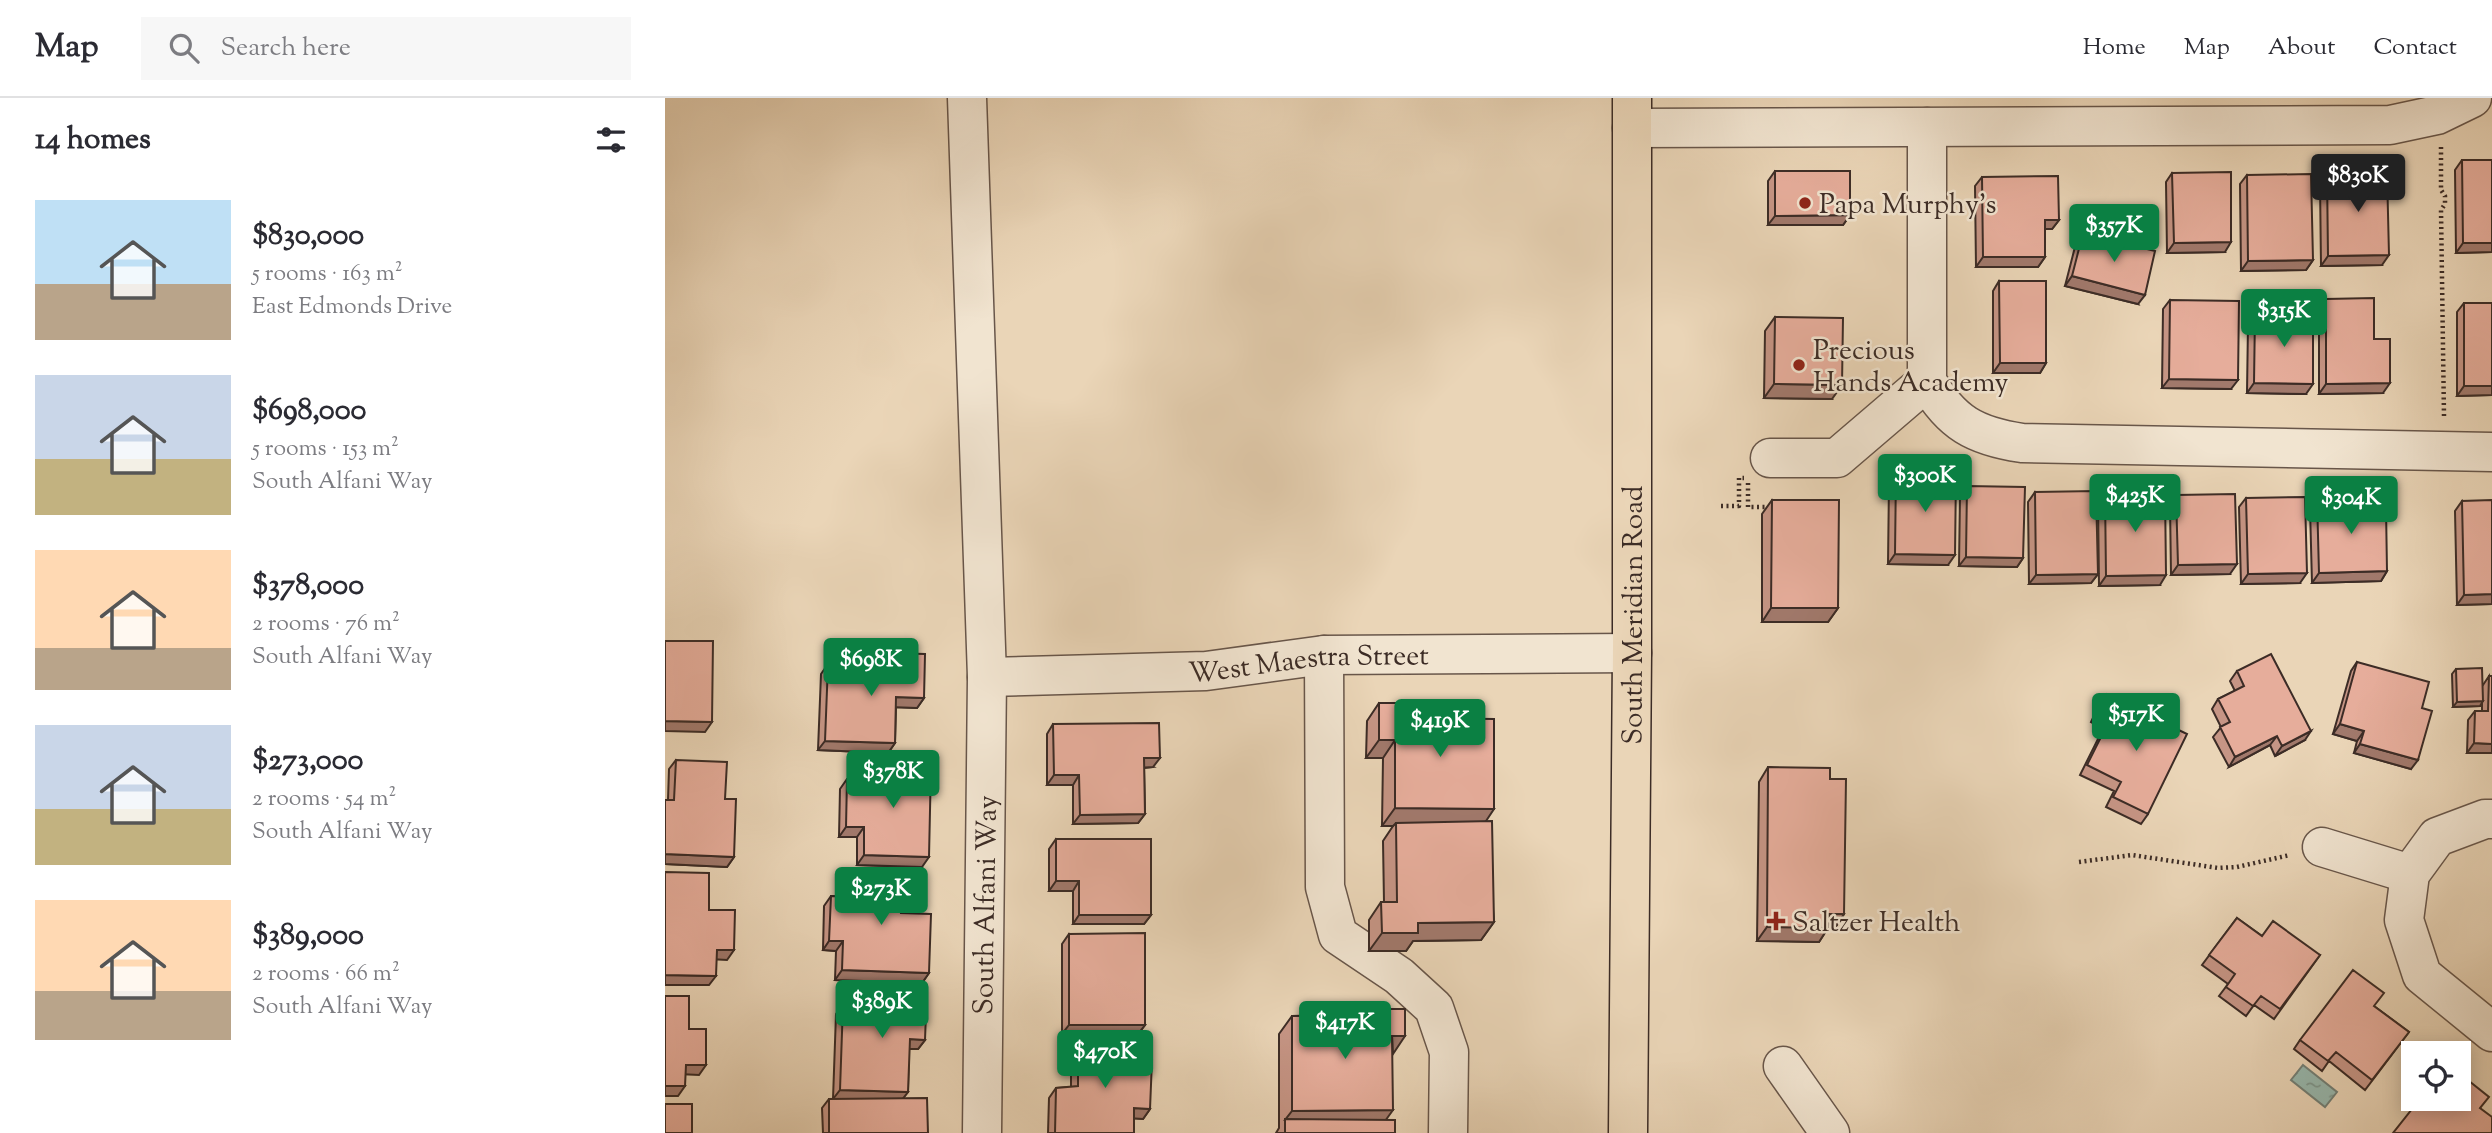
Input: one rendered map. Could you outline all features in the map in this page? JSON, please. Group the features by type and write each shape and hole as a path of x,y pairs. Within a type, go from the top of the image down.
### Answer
{"main road":[{"name":"South Meridian Road","path":"1628,1133 1632,653 1632,113"}],"street":[{"name":"South Alfani Way","path":"967,98 986,677 982,1133"},
{"path":"1632,113 1927,127 2279,112 2390,125 2437,115 2473,98"},
{"path":"1927,127 1927,381 1938,401 1971,430 1993,438 2022,443 2492,452"},
{"path":"1770,458 1837,458 1927,381"},
{"name":"West Maestra Street","path":"986,677 1206,671 1324,654 1632,653"},
{"path":"1324,654 1325,887 1338,935 1399,976 1434,1008 1450,1052 1448,1133"},
{"path":"2492,819 2485,819 2437,837 2410,874 2404,920 2422,975 2492,1032"},
{"path":"2322,847 2410,874"},
{"path":"1783,1066 1830,1133"}],"path":[{"path":"2437,115 2441,140 2441,190 2445,196 2441,211 2445,452"},
{"path":"1721,506 1739,506 1739,478 1748,478 1748,507 1775,507"},
{"path":"2079,862 2132,855 2218,868 2237,867 2322,847"}],"water":[{"path":"2303,1065 2337,1092 2325,1107 2291,1080"}],"building":[{"path":"2462,160 2492,160 2492,243 2463,243"},
{"name":"Papa Murphy's","path":"1775,171 1850,171 1850,215 1775,216"},
{"path":"2231,172 2231,242 2174,243 2172,173"},
{"path":"2387,172 2389,255 2328,256 2327,173"},
{"path":"2311,174 2313,260 2248,261 2247,175"},
{"path":"2058,176 2059,220 2045,220 2045,257 1983,257 1982,177"},
{"path":"2083,233 2155,251 2145,295 2072,276"},
{"path":"1999,281 2046,281 2046,363 2000,363"},
{"path":"2374,298 2374,339 2390,339 2390,383 2326,384 2326,299"},
{"path":"2170,300 2239,301 2238,380 2169,379"},
{"path":"2464,303 2492,303 2492,386 2464,386"},
{"path":"2255,314 2313,315 2313,384 2254,383"},
{"name":"Precious Hands Academy","path":"1775,317 1843,318 1842,385 1774,384"},
{"path":"1896,472 1956,473 1955,555 1895,554"},
{"path":"1967,486 2025,487 2023,558 1966,557"},
{"path":"2096,491 2098,574 2036,575 2035,492"},
{"path":"2165,491 2166,575 2106,576 2105,492"},
{"path":"2235,494 2237,564 2178,565 2176,495"},
{"path":"2305,497 2307,573 2248,574 2246,498"},
{"path":"2369,497 2369,509 2386,508 2387,571 2319,573 2317,498"},
{"path":"1772,500 1839,500 1838,608 1771,608"},
{"path":"2492,500 2492,594 2464,595 2462,501"},
{"path":"665,641 713,641 712,722 665,721"},
{"path":"887,653 925,654 924,698 896,697 895,743 825,741 828,664 887,666"},
{"path":"2271,654 2311,731 2282,746 2277,736 2235,757 2220,727 2230,722 2218,699 2244,686 2237,671"},
{"path":"2357,662 2429,682 2422,708 2432,711 2418,760 2360,744 2364,731 2340,724"},
{"path":"2482,668 2483,701 2457,702 2456,669"},
{"path":"2489,676 2492,676 2492,744 2474,743 2475,711 2488,711"},
{"path":"2106,695 2187,734 2148,814 2113,797 2121,782 2087,765 2110,719 2098,713"},
{"path":"1379,703 1415,703 1415,718 1494,719 1494,809 1395,808 1395,740 1379,740"},
{"path":"1159,723 1160,758 1144,758 1145,814 1080,815 1079,775 1054,775 1053,724"},
{"path":"676,760 727,762 725,799 736,799 734,857 665,854 665,800 674,800"},
{"path":"883,763 931,764 929,857 864,855 864,827 846,827 847,779 882,780"},
{"path":"1768,767 1830,768 1830,779 1846,779 1844,914 1829,914 1829,928 1767,927"},
{"path":"1492,821 1494,922 1418,923 1418,933 1382,933 1381,902 1397,902 1396,823"},
{"path":"1056,839 1151,839 1151,915 1079,915 1079,881 1056,881"},
{"path":"665,872 709,873 709,910 735,910 734,950 717,950 716,976 665,975"},
{"path":"854,876 916,878 915,901 902,901 901,913 931,914 929,973 842,970 843,941 829,941 831,896 853,897"},
{"path":"2237,918 2262,936 2273,921 2320,955 2280,1009 2261,996 2253,1006 2226,987 2235,974 2209,955"},
{"path":"1145,933 1145,1025 1069,1025 1069,934"},
{"path":"2353,970 2384,993 2374,1006 2409,1032 2372,1080 2336,1052 2328,1061 2300,1040"},
{"path":"884,984 927,986 925,1040 910,1039 908,1092 840,1090 843,1004 884,1005"},
{"path":"665,996 689,996 689,1029 706,1029 706,1065 686,1065 685,1086 665,1086"},
{"path":"1370,1009 1405,1009 1405,1036 1392,1036 1393,1110 1292,1111 1292,1016 1370,1015"},
{"path":"1078,1042 1135,1043 1138,1059 1152,1060 1150,1109 1134,1108 1134,1133 1055,1133 1056,1088 1078,1086"},
{"path":"2471,1083 2489,1097 2480,1108 2492,1117 2492,1133 2393,1133 2410,1111 2471,1111"},
{"path":"927,1098 928,1133 829,1133 829,1099"},
{"path":"665,1104 692,1104 692,1133 665,1133"},
{"path":"1285,1119 1395,1120 1395,1133 1285,1133"}],"place":[{"name":"Papa Murphy's","path":"1805,203"},
{"name":"Precious Hands Academy","path":"1799,365"},
{"name":"Saltzer Health","path":"1776,921"}]}
